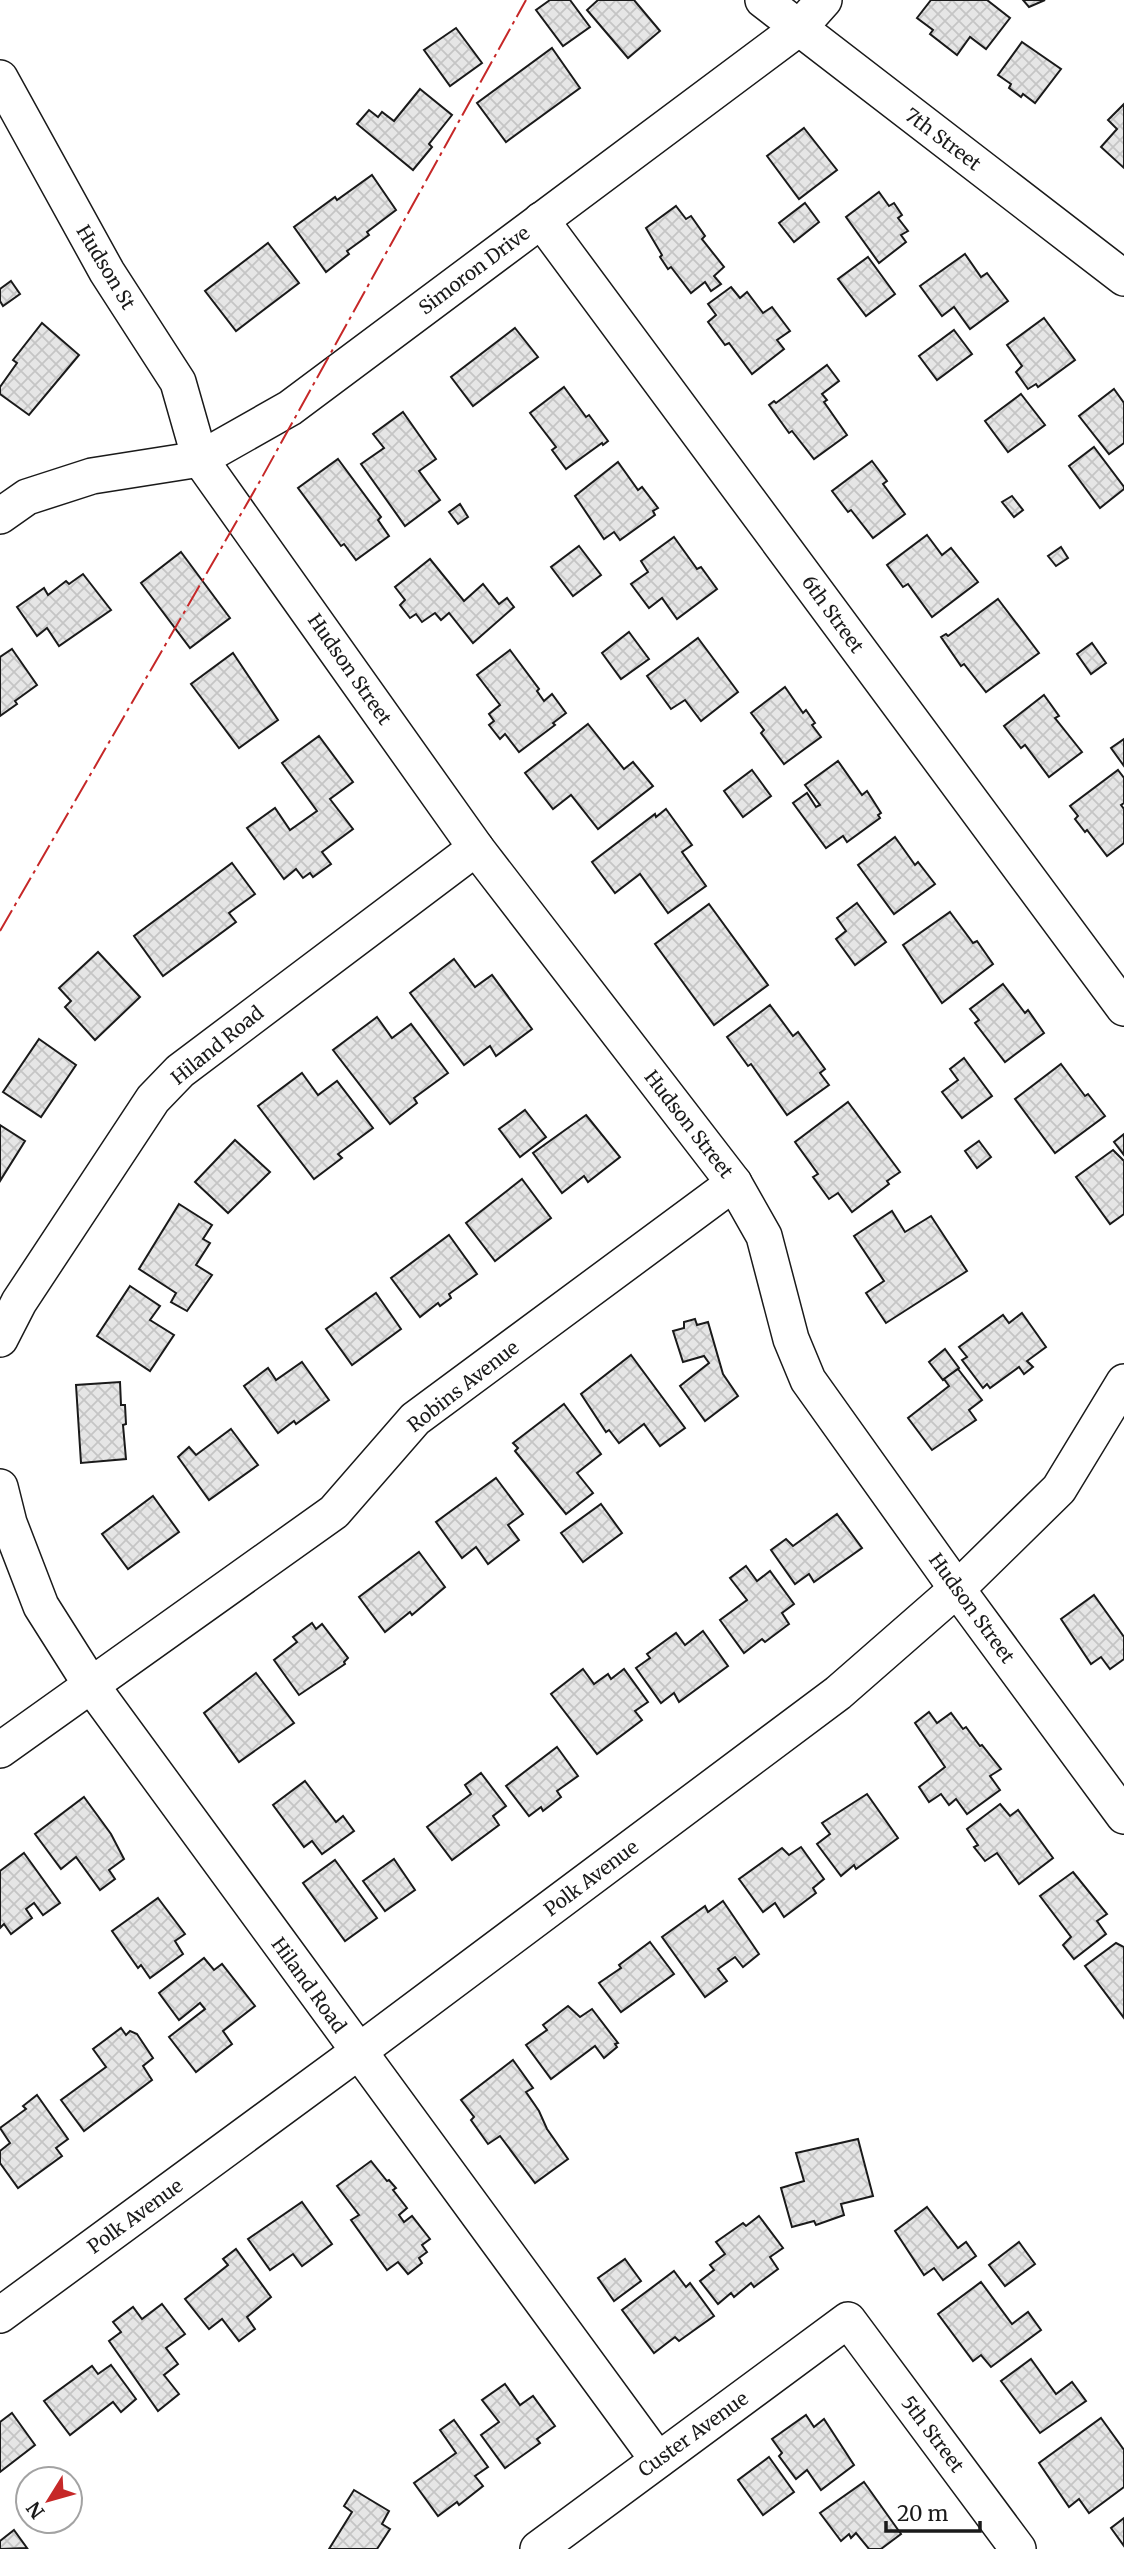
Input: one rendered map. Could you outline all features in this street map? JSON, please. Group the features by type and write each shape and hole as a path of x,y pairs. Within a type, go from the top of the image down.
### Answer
{"street":[{"name":"7th Street","path":"763,0 1124,278"},
{"name":"Simoron Drive","path":"0,516 27,497 92,476 201,459 290,408 799,28 824,0"},
{"name":"Hudson St","path":"0,78 107,272 178,382 201,459"},
{"name":"6th Street","path":"541,220 1124,1008"},
{"name":"Hudson Street","path":"201,459 476,848 734,1183 764,1236 791,1339 808,1380 1124,1816"},
{"name":"Hiland Road","path":"0,1339 19,1302 153,1099 180,1070 476,848"},
{"name":"Robins Avenue","path":"0,1750 334,1512 415,1419 734,1183"},
{"name":"Polk Avenue","path":"0,2315 358,2052 838,1693 957,1589 1059,1489 1124,1382"},
{"name":"Hiland Road","path":"0,1488 9,1523 41,1606 91,1685 658,2460"},
{"name":"Custer Avenue","path":"538,2549 848,2320"},
{"name":"5th Street","path":"848,2320 1018,2549"}],"building":[{"path":"550,0 570,0 590,27 563,46 536,10"},
{"path":"598,0 634,0 660,31 628,58 587,10"},
{"path":"931,0 987,0 1010,18 986,49 970,37 957,55 930,34 933,30 917,18"},
{"path":"1023,0 1045,0 1029,7"},
{"path":"456,28 482,63 450,86 424,50"},
{"path":"1022,42 1061,69 1035,103 1009,88 1011,84 998,75"},
{"path":"552,48 580,88 506,142 477,103"},
{"path":"420,89 452,115 429,144 432,147 413,170 357,124 369,110 378,117 382,112 394,121"},
{"path":"1124,104 1124,168 1101,147 1117,129 1108,120"},
{"path":"804,128 837,170 799,199 767,156"},
{"path":"372,175 396,210 367,232 369,235 347,251 349,254 326,272 294,227 335,197 337,200"},
{"path":"879,192 889,206 894,203 902,215 898,218 908,231 901,235 906,242 879,263 846,217"},
{"path":"805,203 819,222 794,242 779,223"},
{"path":"676,206 686,219 691,216 705,236 702,239 724,267 714,276 721,284 711,291 705,282 691,293 671,267 668,269 646,228"},
{"path":"268,243 299,283 236,331 205,291"},
{"path":"965,254 981,277 987,273 1008,301 970,329 954,307 942,316 920,286"},
{"path":"868,257 895,294 866,316 838,279"},
{"path":"11,281 20,294 3,306 0,289"},
{"path":"731,287 740,298 747,292 763,313 772,307 790,331 777,340 784,349 752,374 729,343 725,345 708,322 716,315 708,304"},
{"path":"1044,318 1075,360 1038,387 1036,384 1028,389 1016,372 1022,366 1007,345"},
{"path":"42,323 79,355 29,415 0,394 0,387 17,363 13,360"},
{"path":"515,328 538,357 473,406 451,377"},
{"path":"954,330 972,354 937,380 919,356"},
{"path":"827,365 839,381 822,394 827,400 824,402 847,435 814,459 792,431 789,433 769,405 774,401 776,403"},
{"path":"564,387 608,441 566,469 552,450 556,447 530,413"},
{"path":"1114,389 1124,403 1124,443 1109,454 1079,416"},
{"path":"1021,394 1045,425 1008,452 985,421"},
{"path":"403,412 436,459 419,471 440,500 405,526 361,464 384,448 373,434"},
{"path":"1094,447 1124,487 1100,508 1069,466"},
{"path":"338,459 381,517 378,520 389,536 356,560 344,544 341,546 298,488"},
{"path":"872,461 887,481 883,484 905,514 873,538 832,491"},
{"path":"618,462 638,490 642,487 658,508 653,511 655,515 620,540 614,532 604,539 575,496"},
{"path":"1012,496 1023,510 1014,517 1002,502"},
{"path":"460,504 468,517 458,524 449,512"},
{"path":"927,535 942,555 951,548 978,582 932,617 908,584 903,587 887,565"},
{"path":"674,537 697,569 701,567 717,589 677,619 662,598 649,608 631,584 648,572 641,561"},
{"path":"579,546 601,575 573,596 551,567"},
{"path":"1061,547 1068,558 1056,566 1048,556"},
{"path":"181,552 230,618 190,648 141,583"},
{"path":"430,559 464,601 483,584 499,604 507,598 514,607 473,643 449,613 441,620 435,613 422,622 416,614 410,618 400,605 405,600 395,587"},
{"path":"83,574 111,610 59,646 47,628 37,636 17,607 44,588 48,595 66,581 69,584"},
{"path":"998,599 1039,653 986,692 964,664 961,666 941,637 946,634 948,636"},
{"path":"629,632 649,659 621,679 602,653"},
{"path":"698,638 738,692 701,721 685,700 671,709 647,676"},
{"path":"1092,643 1106,663 1091,674 1077,654"},
{"path":"12,649 37,685 0,716 0,657"},
{"path":"510,650 539,689 537,691 544,701 552,694 566,713 553,723 555,725 519,752 505,734 500,739 489,725 494,721 489,714 500,705 477,675"},
{"path":"233,653 278,720 239,748 191,684"},
{"path":"785,687 803,713 806,710 821,737 784,764 761,733 764,730 751,713"},
{"path":"1044,695 1059,716 1055,718 1082,752 1049,777 1025,745 1021,748 1004,726"},
{"path":"588,724 624,769 633,762 653,786 598,829 571,795 553,809 525,773"},
{"path":"319,736 353,782 330,799 353,829 322,852 331,864 313,877 310,873 303,878 296,869 284,879 247,828 275,808 290,830 317,811 282,763"},
{"path":"1124,739 1124,766 1111,748"},
{"path":"838,761 862,795 867,791 881,813 878,815 880,818 847,842 843,836 826,848 793,803 807,793 816,807 820,805 805,785"},
{"path":"752,770 771,796 743,817 724,791"},
{"path":"1118,770 1124,778 1124,803 1121,805 1124,809 1124,843 1107,856 1075,819 1078,816 1070,806"},
{"path":"666,809 692,845 682,852 706,886 668,913 640,874 615,893 592,862 655,814 656,817"},
{"path":"895,837 915,865 918,862 935,884 894,914 858,865"},
{"path":"232,863 255,894 229,913 236,922 163,976 134,936"},
{"path":"857,903 886,942 855,965 836,939 846,931 837,918"},
{"path":"709,904 768,985 714,1025 655,944"},
{"path":"950,912 973,943 977,941 993,964 942,1003 903,945"},
{"path":"98,952 140,997 95,1040 65,1007 71,1001 59,988"},
{"path":"454,959 475,987 492,975 532,1029 496,1056 490,1046 464,1065 410,993"},
{"path":"1003,984 1025,1013 1028,1010 1044,1033 1005,1062 975,1023 979,1020 970,1009"},
{"path":"770,1005 793,1036 798,1032 825,1069 820,1073 829,1085 787,1115 751,1064 748,1066 727,1037"},
{"path":"377,1017 392,1038 411,1024 448,1073 414,1098 417,1103 390,1124 333,1050"},
{"path":"39,1039 76,1065 41,1117 3,1092"},
{"path":"964,1058 992,1096 962,1118 942,1092 958,1080 950,1069"},
{"path":"1061,1064 1085,1096 1088,1094 1105,1116 1055,1153 1015,1099"},
{"path":"302,1073 318,1095 337,1081 373,1128 338,1154 342,1158 314,1179 258,1106"},
{"path":"848,1102 900,1172 887,1181 889,1184 852,1212 838,1193 829,1199 813,1177 818,1174 795,1142"},
{"path":"525,1110 546,1137 520,1157 499,1129"},
{"path":"586,1115 620,1157 588,1182 584,1176 562,1193 533,1153"},
{"path":"0,1125 25,1141 0,1181"},
{"path":"1124,1134 1124,1155 1114,1142"},
{"path":"235,1140 270,1172 228,1213 195,1182"},
{"path":"979,1141 991,1157 977,1168 965,1151"},
{"path":"1113,1150 1124,1161 1124,1214 1110,1224 1076,1177"},
{"path":"522,1179 551,1218 495,1261 466,1223"},
{"path":"179,1204 212,1225 203,1239 210,1243 196,1265 212,1275 187,1311 171,1302 176,1293 139,1269"},
{"path":"892,1211 905,1232 931,1216 967,1271 886,1323 866,1293 884,1281 854,1236"},
{"path":"449,1235 477,1274 449,1294 451,1298 440,1306 438,1303 420,1317 391,1278"},
{"path":"130,1286 160,1306 150,1320 174,1335 150,1371 97,1336"},
{"path":"376,1293 401,1329 352,1365 326,1329"},
{"path":"1022,1313 1046,1347 1027,1361 1033,1367 1024,1374 1019,1367 990,1388 987,1384 983,1388 962,1360 967,1357 959,1347 1003,1315 1009,1323"},
{"path":"695,1319 697,1325 708,1322 723,1374 738,1396 705,1421 680,1386 709,1363 704,1356 683,1362 673,1331 684,1328 684,1322"},
{"path":"945,1349 959,1368 943,1380 929,1362"},
{"path":"631,1355 685,1428 660,1446 644,1424 619,1443 609,1430 606,1432 581,1394"},
{"path":"302,1362 329,1400 296,1424 294,1421 278,1433 244,1386 268,1368 276,1380"},
{"path":"958,1369 982,1400 969,1410 976,1420 932,1450 908,1418 949,1386 944,1379"},
{"path":"120,1382 121,1405 125,1405 126,1424 123,1425 126,1459 81,1463 76,1385"},
{"path":"564,1404 601,1454 577,1473 593,1493 566,1514 515,1451 518,1448 513,1443"},
{"path":"231,1429 258,1465 209,1500 178,1457 189,1447 196,1455"},
{"path":"496,1478 523,1514 508,1525 519,1540 488,1564 476,1547 462,1558 436,1522"},
{"path":"153,1496 179,1532 128,1569 102,1534"},
{"path":"601,1504 622,1533 583,1562 561,1533"},
{"path":"837,1514 862,1548 814,1582 809,1574 795,1584 771,1550 786,1539 793,1546"},
{"path":"419,1552 445,1587 412,1615 410,1612 385,1632 359,1597"},
{"path":"746,1566 757,1581 770,1571 794,1604 782,1613 789,1624 765,1642 762,1639 744,1653 720,1620 747,1600 730,1578"},
{"path":"1094,1595 1124,1637 1124,1659 1110,1669 1101,1657 1091,1664 1061,1619"},
{"path":"312,1623 316,1629 322,1624 348,1658 345,1664 299,1695 274,1660 297,1642 293,1637"},
{"path":"703,1631 728,1666 679,1702 674,1693 661,1703 636,1668 650,1658 647,1654 676,1633 685,1645"},
{"path":"583,1669 594,1684 608,1674 611,1679 624,1669 648,1702 635,1711 642,1720 597,1754 551,1694"},
{"path":"256,1673 294,1723 239,1762 204,1713"},
{"path":"929,1712 937,1723 951,1713 1001,1769 990,1776 1000,1790 967,1814 956,1799 949,1805 941,1794 929,1802 919,1787 945,1767 915,1723"},
{"path":"557,1747 578,1776 557,1791 561,1797 543,1811 541,1807 529,1816 506,1786"},
{"path":"481,1773 506,1806 493,1816 499,1825 452,1860 427,1827 471,1794 465,1785"},
{"path":"305,1781 336,1822 343,1816 354,1831 322,1854 312,1841 304,1847 273,1805"},
{"path":"867,1794 898,1838 856,1869 854,1865 841,1876 817,1844 830,1834 822,1823"},
{"path":"84,1797 111,1834 124,1859 109,1870 115,1879 100,1890 76,1857 61,1869 35,1834"},
{"path":"1000,1804 1010,1816 1018,1810 1053,1858 1019,1884 997,1853 985,1861 974,1847 978,1845 967,1829"},
{"path":"801,1847 824,1879 813,1888 816,1893 784,1917 775,1903 763,1912 739,1879 782,1848 789,1855"},
{"path":"24,1853 60,1903 43,1915 34,1903 26,1909 32,1918 11,1934 4,1924 0,1928 0,1871"},
{"path":"394,1859 415,1890 385,1911 363,1881"},
{"path":"335,1860 377,1918 345,1941 303,1883"},
{"path":"1073,1872 1107,1914 1097,1921 1106,1934 1074,1959 1063,1945 1071,1937 1040,1896"},
{"path":"158,1898 185,1934 175,1941 183,1954 150,1978 141,1965 138,1968 112,1931"},
{"path":"723,1901 759,1954 743,1967 735,1957 718,1969 727,1981 705,1997 662,1937 705,1906 708,1912"},
{"path":"650,1942 674,1974 621,2012 599,1983"},
{"path":"1116,1943 1124,1947 1124,2018 1085,1966"},
{"path":"204,1958 214,1970 222,1964 255,2006 223,2031 232,2044 196,2072 169,2037 205,2009 200,2003 179,2020 159,1993"},
{"path":"568,2006 580,2017 592,2009 618,2043 604,2058 595,2046 551,2079 526,2045 547,2030 543,2025"},
{"path":"121,2028 126,2035 130,2031 137,2034 153,2058 143,2066 152,2080 84,2131 61,2100 106,2067 93,2049"},
{"path":"513,2060 533,2088 526,2092 568,2159 535,2183 500,2136 488,2144 471,2120 474,2117 461,2100"},
{"path":"37,2095 68,2139 56,2148 62,2156 18,2188 0,2163 0,2151 10,2143 0,2128 26,2109 23,2106"},
{"path":"858,2139 873,2196 841,2204 844,2215 816,2225 814,2221 792,2227 781,2188 804,2181 796,2153"},
{"path":"371,2161 396,2188 393,2190 407,2208 399,2215 404,2222 412,2216 430,2239 422,2245 427,2252 419,2258 422,2263 408,2274 398,2262 387,2270 351,2220 359,2215 337,2186"},
{"path":"302,2202 332,2244 302,2266 293,2254 270,2270 248,2239"},
{"path":"927,2207 958,2248 966,2242 976,2256 943,2280 934,2268 924,2275 895,2231"},
{"path":"759,2216 783,2248 770,2257 778,2269 754,2287 751,2283 734,2297 731,2293 718,2304 700,2281 714,2270 710,2265 725,2254 716,2242 743,2223 746,2226"},
{"path":"1019,2242 1035,2264 1005,2286 989,2265"},
{"path":"236,2249 271,2297 247,2317 255,2329 239,2341 222,2319 209,2329 185,2299 228,2265 223,2259"},
{"path":"625,2259 641,2281 614,2301 598,2278"},
{"path":"674,2271 686,2287 690,2283 714,2316 679,2341 675,2337 654,2353 622,2310"},
{"path":"981,2282 1012,2324 1028,2312 1041,2330 991,2367 981,2355 973,2361 938,2314"},
{"path":"162,2304 185,2334 166,2348 178,2364 164,2375 179,2394 158,2411 109,2341 121,2332 113,2322 133,2307 142,2319"},
{"path":"1031,2359 1056,2394 1072,2382 1086,2401 1040,2433 1001,2381"},
{"path":"111,2365 136,2399 121,2412 113,2402 70,2435 44,2401 92,2366 98,2374"},
{"path":"505,2384 520,2405 533,2396 555,2426 537,2439 540,2443 505,2468 481,2435 499,2422 482,2400"},
{"path":"12,2413 35,2445 0,2472 0,2422"},
{"path":"806,2415 814,2427 824,2419 854,2465 821,2490 807,2470 796,2479 779,2456 782,2453 772,2439"},
{"path":"1101,2418 1124,2450 1124,2487 1089,2513 1079,2499 1069,2507 1039,2463"},
{"path":"454,2420 488,2467 475,2476 483,2486 459,2505 457,2502 438,2516 414,2483 456,2453 440,2430"},
{"path":"769,2457 794,2492 763,2515 738,2480"},
{"path":"864,2482 901,2534 881,2549 869,2549 856,2533 851,2538 849,2534 841,2541 820,2513"},
{"path":"354,2490 389,2511 382,2524 390,2529 377,2549 329,2549 352,2512 344,2506"},
{"path":"1124,2518 1124,2546 1111,2528"},
{"path":"14,2530 14,2535 18,2535 27,2548 0,2549 0,2541"}],"power":[{"path":"0,931 260,481 526,0"}]}
